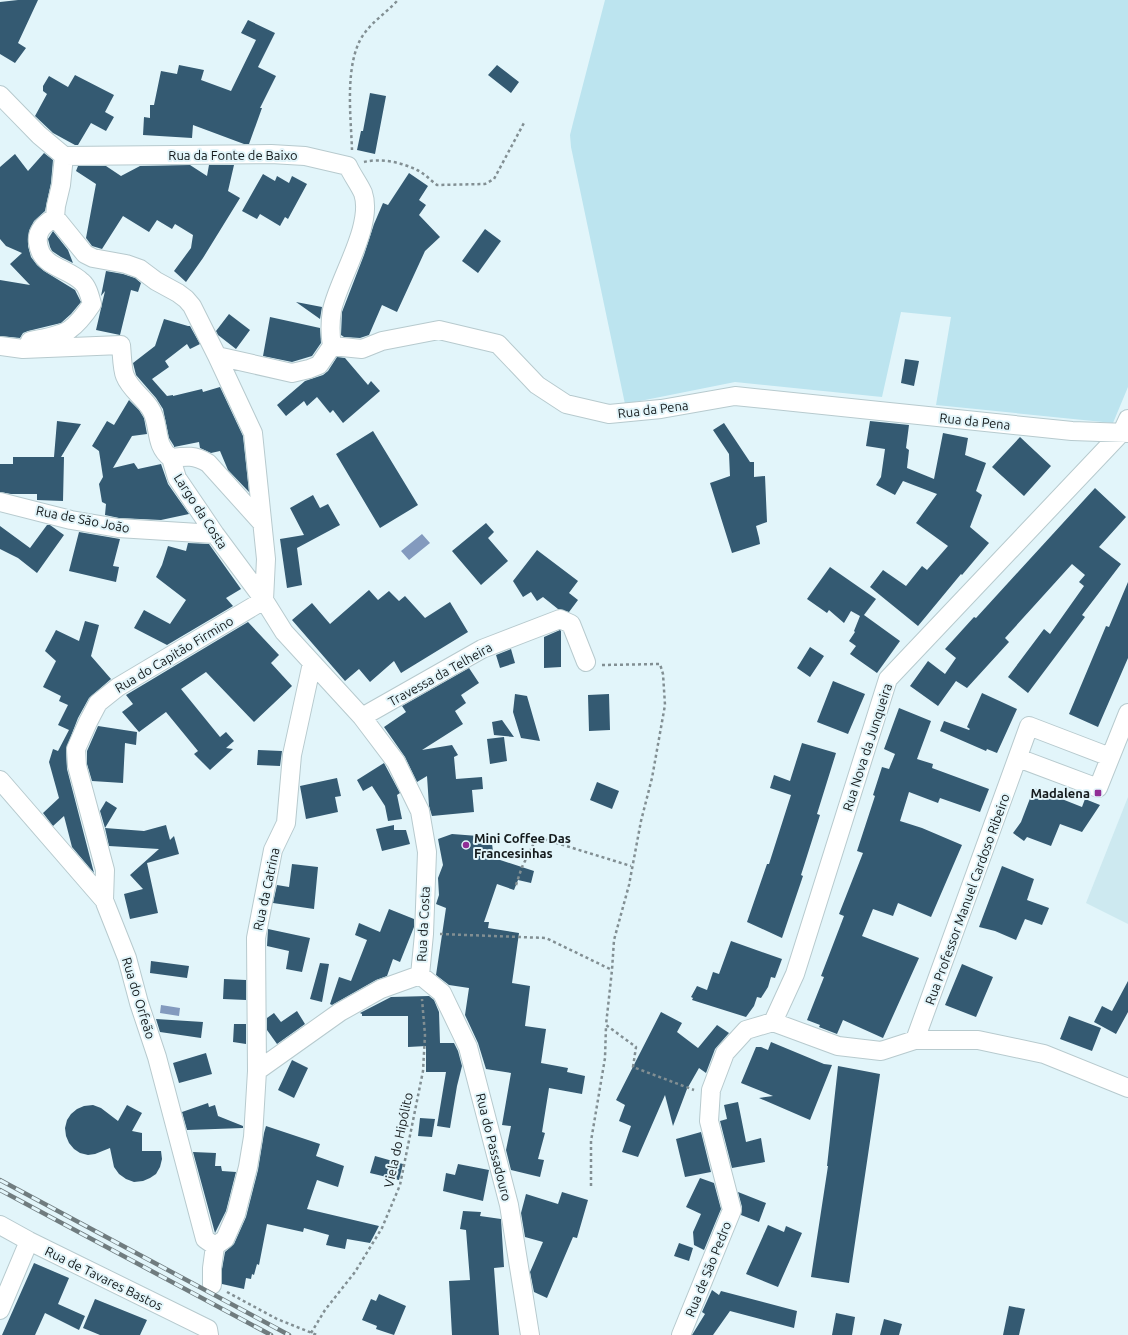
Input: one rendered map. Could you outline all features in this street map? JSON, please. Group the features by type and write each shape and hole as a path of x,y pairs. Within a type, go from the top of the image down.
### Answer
{"street":[{"path":"0,95 39,135 64,156 62,185 56,206 55,218 85,254 93,258 126,264 140,269 186,299 192,306 218,356 253,433 266,559 264,600"},
{"name":"Rua da Fonte de Baixo","path":"64,156 271,154 305,156 351,166"},
{"path":"218,356 292,373 319,365 332,346 330,333 332,309 359,235 365,214 363,193 351,166"},
{"path":"0,346 45,338 68,331 82,318 92,304 89,292 83,282 44,259 38,248 37,236 40,230 43,225 55,218"},
{"name":"Rua da Pena","path":"332,346 362,349 382,341 439,330 498,344 536,384 566,404 609,414 661,409 735,396 1072,430 1126,428"},
{"path":"0,346 23,349 121,345 125,376 150,408 156,424 160,443 165,453 172,458"},
{"name":"Rua Nova da Junqueira","path":"774,1022 795,974 888,680 1126,428"},
{"name":"Largo da Costa","path":"262,523 208,463 199,458 189,456 172,458 177,478 214,534 264,600"},
{"name":"Rua de São João","path":"0,502 71,520 118,528 214,534"},
{"name":"Rua da Costa","path":"257,1071 340,1012 381,989 420,975 424,934 427,852 420,811 396,762 362,717 284,632 264,600"},
{"name":"Rua do Capitão Firmino","path":"104,900 104,870 77,766 76,749 98,703 118,687 264,600"},
{"name":"Travessa da Telheira","path":"362,717 482,649 560,619 571,624 586,662"},
{"name":"Rua da Catrina","path":"257,1071 256,938 273,850 286,822 292,756 312,663"},
{"path":"1018,758 1098,788 1128,713"},
{"name":"Rua Professor Manuel Cardoso Ribeiro","path":"915,1040 1029,726 1110,757"},
{"name":"Rua do Orfeão","path":"0,780 104,900 127,958 139,1003 157,1057 205,1240 215,1246"},
{"name":"Rua do Passadouro","path":"420,975 442,993 468,1047 509,1205 530,1335"},
{"path":"774,1022 838,1046 881,1052 915,1040 978,1040 1044,1054 1128,1088"},
{"name":"Rua de São Pedro","path":"681,1335 732,1210 708,1121 711,1090 725,1053 746,1030 774,1022"},
{"path":"212,1285 212,1268 215,1246 225,1239 236,1214 248,1167 257,1071"},
{"name":"Rua de Tavares Bastos","path":"0,1225 208,1332"},
{"path":"0,1310 29,1241"}],"path":[{"path":"398,0 366,30 356,48 349,83 351,166 372,160 398,163 417,170 437,185 485,184 494,179 525,120"},
{"path":"586,662 591,665 660,664 663,674 665,705 652,778 614,940 606,1026 605,1058 591,1141 591,1186"},
{"path":"516,885 522,867 537,837 631,866"},
{"path":"424,934 546,938 612,970"},
{"name":"Viela do Hipólito","path":"311,1333 325,1310 355,1272 382,1228 400,1185 423,1072 425,1035 420,975"},
{"path":"606,1026 636,1046 633,1067 701,1092 705,1088 711,1090"},
{"path":"212,1285 277,1319 317,1335"}],"shaded area":[{"path":"605,0 1128,0 1128,387 1113,423 936,405 951,317 901,312 882,397 735,382 625,404 571,147 570,135"},
{"path":"422,534 430,543 409,560 401,551"},
{"path":"1128,797 1128,924 1086,903"},
{"path":"161,1005 180,1008 179,1016 160,1013"}],"building":[{"path":"38,0 18,43 26,48 15,63 0,54 0,2"},
{"path":"248,20 275,33 258,67 276,76 260,108 262,108 249,144 244,144 193,125 192,138 143,135 144,117 150,118 150,105 154,105 161,71 177,74 179,65 204,70 201,80 231,91 256,40 241,33"},
{"path":"497,65 519,82 511,93 488,75"},
{"path":"75,75 114,95 105,112 114,117 106,131 91,123 78,145 75,145 53,133 35,116 47,94 43,91 43,86 49,76 68,87"},
{"path":"370,93 386,96 375,154 357,150 361,131 363,131"},
{"path":"44,153 53,160 51,183 45,211 34,221 29,231 28,246 31,257 37,265 75,290 81,302 61,323 28,331 23,333 20,338 0,336 0,280 30,285 10,264 22,253 6,246 0,239 0,167 15,154 28,171"},
{"path":"190,165 207,176 209,165 234,165 228,191 240,198 203,258 186,282 174,271 191,248 193,235 175,224 172,229 157,220 149,232 123,216 102,249 92,246 86,238 96,184 76,171 78,166 106,166 121,176 140,166"},
{"path":"409,173 428,186 419,200 426,205 419,215 440,237 425,251 397,312 382,305 369,335 360,338 344,337 341,335 342,312 374,224 383,203 388,205"},
{"path":"263,174 275,181 277,176 289,183 292,176 307,184 288,219 285,217 280,226 260,214 257,219 242,211"},
{"path":"485,229 501,241 478,273 462,261"},
{"path":"53,231 68,250 73,263 52,251 48,239"},
{"path":"106,271 135,278 141,283 138,292 131,290 120,335 96,330 105,291 101,296"},
{"path":"296,302 322,307 320,319"},
{"path":"229,314 250,330 236,349 218,335 216,331"},
{"path":"270,317 320,328 321,343 312,356 292,362 263,356"},
{"path":"164,319 190,326 200,344 190,349 187,344 165,361 169,367 152,379 167,396 202,389 203,392 220,387 243,436 249,492 228,470 220,451 211,453 200,448 199,442 174,447 169,438 163,409 156,398 136,375 133,363 155,346"},
{"path":"337,357 345,358 368,385 371,381 380,391 343,423 333,410 330,413 317,397 307,406 304,401 286,416 277,405 305,381 323,375 328,371"},
{"path":"905,359 919,361 914,386 901,383"},
{"path":"129,400 139,410 144,418 147,434 132,436 113,468 134,463 138,469 161,464 168,484 189,514 161,520 119,518 105,515 106,504 102,502 99,484 103,477 99,451 92,446 107,421 114,425"},
{"path":"57,421 81,424 61,457 64,457 63,501 37,500 37,494 11,494 0,492 0,464 13,464 13,457 54,457"},
{"path":"870,421 909,425 906,448 909,450 907,468 934,479 943,433 968,438 965,455 986,463 976,491 982,495 970,527 989,543 918,626 870,587 883,570 906,586 922,566 927,570 948,546 916,523 937,494 903,481 895,495 876,485 881,477 885,449 866,446"},
{"path":"724,423 750,462 754,462 754,477 765,476 767,522 756,526 760,544 732,553 710,483 730,476 729,454 713,430"},
{"path":"373,431 418,505 380,528 336,454"},
{"path":"1020,437 1051,466 1024,496 992,467"},
{"path":"1095,488 1126,517 1099,547 1121,564 1082,615 1085,617 1028,693 1008,677 1044,629 1050,634 1084,586 1079,582 1085,575 1072,564 1005,638 1009,642 967,688 956,681 938,706 910,686 928,661 945,674 956,658 945,649 974,617 976,618"},
{"path":"313,495 320,508 328,504 340,525 297,548 302,585 287,588 280,539 304,535 290,508"},
{"path":"486,523 494,532 488,538 508,561 481,585 452,551"},
{"path":"47,525 50,525 64,535 37,573 18,558 0,549 0,526 30,548"},
{"path":"79,532 120,539 113,566 119,567 116,582 69,571"},
{"path":"188,543 209,544 241,589 226,598 233,606 167,645 134,628 144,610 170,624 186,600 156,577 162,565 168,546 186,551"},
{"path":"537,550 578,581 569,593 578,600 569,612 558,609 543,597 537,601 531,592 523,597 513,581"},
{"path":"830,567 876,599 864,615 900,641 877,673 850,654 856,646 849,641 855,632 854,631 860,616 851,611 844,623 829,610 827,613 807,599"},
{"path":"1128,582 1128,658 1098,727 1069,714 1106,626 1109,627"},
{"path":"369,590 378,600 389,591 399,601 405,596 425,618 450,602 468,632 401,673 394,661 370,682 359,669 345,681 292,620 312,603 330,624"},
{"path":"85,621 99,625 91,656 111,679 89,698 78,718 66,749 67,769 94,873 72,847 64,816 53,826 43,813 59,798 49,762 53,749 58,751 69,730 58,725 68,705 59,701 61,696 43,687 56,661 45,651 56,630 79,641"},
{"path":"248,622 279,655 271,663 292,686 254,722 206,672 181,689 220,737 226,732 234,741 226,748 233,749 210,770 194,754 198,751 166,712 139,732 122,712 133,704 126,695"},
{"path":"560,630 561,667 544,668 544,637"},
{"path":"810,647 824,656 810,677 797,668"},
{"path":"511,649 515,663 500,668 496,655"},
{"path":"469,668 479,683 461,695 466,703 455,711 463,724 422,750 452,745 458,755 454,757 456,779 482,777 483,789 472,790 474,812 432,816 429,806 427,776 417,782 405,757 384,727 406,712 402,706"},
{"path":"833,681 865,694 848,734 817,722"},
{"path":"982,693 1017,709 997,753 987,749 986,751 940,731 944,721 969,730 970,729 967,727"},
{"path":"515,694 527,696 540,741 521,738 513,712"},
{"path":"609,694 610,730 589,731 588,695"},
{"path":"899,708 931,721 917,759 933,764 932,768 989,789 980,812 940,798 938,803 909,792 900,821 922,828 962,845 931,917 898,903 893,916 873,909 862,936 919,958 883,1038 843,1020 837,1034 819,1027 820,1025 807,1020 824,977 821,976 844,916 839,914 863,853 857,851 875,796 873,795 882,767 889,769 895,754 884,749"},
{"path":"502,720 514,737 494,735 492,722"},
{"path":"98,726 137,732 136,745 125,743 123,783 92,781 87,764 87,751"},
{"path":"504,737 507,761 490,764 487,739"},
{"path":"802,743 836,753 817,814 820,815 801,875 803,876 782,938 747,922 767,864 769,864 791,795 770,788 774,775 790,781"},
{"path":"258,750 282,751 280,766 257,765"},
{"path":"384,763 400,793 397,795 402,819 388,821 385,806 372,786 363,791 357,780"},
{"path":"337,778 341,796 335,797 338,812 306,819 300,786"},
{"path":"597,782 619,791 612,809 590,800"},
{"path":"1034,788 1082,807 1085,799 1100,805 1082,832 1060,824 1051,846 1027,837 1024,841 1013,833 1021,822"},
{"path":"106,801 117,808 105,828 100,811"},
{"path":"166,825 170,840 174,836 179,854 147,863 158,913 130,919 124,894 143,889 130,875 159,849 109,846 105,828 144,831"},
{"path":"394,825 394,830 406,830 410,844 382,851 376,829"},
{"path":"452,834 491,837 494,858 534,871 531,883 518,880 514,890 497,884 484,922 489,922 488,928 519,933 512,983 530,986 525,1026 546,1029 541,1063 568,1068 567,1072 585,1076 582,1094 549,1088 542,1132 545,1133 538,1159 544,1160 540,1177 511,1170 506,1150 511,1126 502,1125 511,1073 486,1069 478,1043 465,1015 469,988 449,985 436,975 446,908 436,904 439,895 438,878 443,865 438,839"},
{"path":"292,864 318,867 314,909 273,903 277,885 289,887"},
{"path":"1002,866 1034,879 1027,900 1049,908 1042,925 1025,919 1016,940 995,931 979,927"},
{"path":"389,909 414,919 414,927 400,962 393,959 387,976 376,980 332,1005 330,1004 339,977 351,981 367,940 355,935 359,923 380,932"},
{"path":"268,929 310,938 302,972 286,969 289,951 267,946"},
{"path":"731,941 782,959 775,978 771,977 768,987 761,998 757,997 754,1006 746,1017 692,1000 693,998 691,997 697,986 707,990 713,972 719,974"},
{"path":"151,961 189,966 187,978 150,973"},
{"path":"320,963 329,964 322,1002 310,999"},
{"path":"962,964 993,977 976,1017 945,1005"},
{"path":"224,979 246,980 246,1000 223,999"},
{"path":"1128,981 1128,1012 1116,1034 1094,1022 1102,1006 1112,1011"},
{"path":"429,996 434,1000 439,1012 440,1043 454,1043 462,1066 450,1128 437,1126 446,1072 426,1072 426,1046 408,1047 408,1016 362,1016 360,1013 391,997"},
{"path":"297,1011 305,1024 277,1044 267,1030 267,1018 274,1013 281,1022"},
{"path":"661,1012 682,1023 677,1032 698,1048 717,1025 729,1033 715,1049 706,1073 699,1068 687,1089 673,1126 665,1095 638,1157 622,1152 631,1126 619,1121 625,1105 616,1100"},
{"path":"1069,1016 1101,1028 1092,1051 1060,1039"},
{"path":"156,1019 203,1022 201,1038 160,1032"},
{"path":"234,1024 246,1024 246,1044 233,1042"},
{"path":"771,1042 824,1064 832,1065 810,1120 759,1098 773,1096 741,1083 756,1047 761,1047 768,1050"},
{"path":"206,1053 212,1074 179,1083 173,1063"},
{"path":"292,1060 308,1068 294,1098 278,1090"},
{"path":"838,1066 880,1074 849,1283 811,1277 828,1166"},
{"path":"738,1102 746,1142 761,1138 765,1162 732,1168 720,1121 727,1119 724,1105"},
{"path":"208,1103 209,1107 215,1105 218,1116 243,1126 243,1128 187,1130 182,1112"},
{"path":"93,1105 101,1108 118,1121 127,1105 142,1113 132,1131 142,1133 142,1151 161,1151 162,1159 156,1174 143,1181 134,1182 119,1174 114,1167 110,1148 88,1155 80,1153 74,1149 66,1136 65,1128 67,1120 77,1109 84,1106"},
{"path":"420,1118 435,1119 432,1137 418,1136"},
{"path":"266,1126 320,1144 316,1156 344,1166 338,1187 317,1180 307,1209 379,1226 370,1243 347,1239 345,1249 326,1245 329,1235 304,1228 303,1232 267,1224 259,1265 257,1264 254,1275 252,1274 251,1279 246,1278 244,1289 222,1284 222,1269 225,1252 234,1244 246,1217 258,1170"},
{"path":"701,1132 711,1172 685,1177 676,1139"},
{"path":"193,1152 216,1153 215,1166 221,1166 222,1171 236,1172 226,1211 215,1233"},
{"path":"375,1156 403,1164 399,1180 370,1173"},
{"path":"458,1164 489,1170 483,1201 443,1191 446,1173 455,1175"},
{"path":"700,1178 714,1183 721,1209 704,1250 694,1245 693,1232 701,1214 686,1207"},
{"path":"562,1192 588,1200 577,1238 573,1237 547,1298 534,1292 530,1272 543,1242 525,1237 521,1213 526,1194 558,1204"},
{"path":"738,1192 766,1203 759,1222 741,1215 742,1207"},
{"path":"463,1211 481,1212 480,1216 501,1219 504,1267 494,1268 499,1335 452,1335 449,1281 470,1280 466,1230 460,1229"},
{"path":"768,1225 784,1232 786,1226 802,1233 778,1287 746,1274"},
{"path":"679,1243 693,1248 689,1261 674,1256"},
{"path":"34,1263 69,1278 58,1304 85,1316 79,1330 45,1313 35,1335 2,1335"},
{"path":"712,1290 719,1295 721,1291 797,1311 794,1328 730,1311 713,1335 692,1335 705,1314 702,1312"},
{"path":"379,1294 406,1306 394,1335 376,1329 377,1326 362,1320 371,1299 376,1301"},
{"path":"95,1299 147,1320 140,1335 100,1335 83,1328"},
{"path":"1009,1306 1025,1309 1019,1335 1003,1335"},
{"path":"836,1313 855,1317 852,1335 832,1335"},
{"path":"884,1319 902,1324 899,1335 880,1335"}],"railway":[{"path":"0,1180 289,1335"},
{"path":"0,1190 271,1335"}],"place":[{"name":"Madalena","path":"1098,793"},
{"name":"Mini Coffee Das Francesinhas","path":"466,845"}]}
